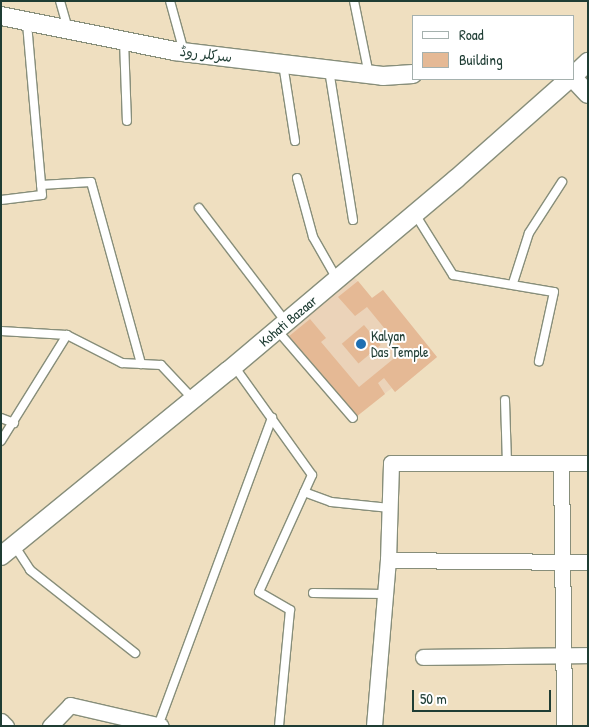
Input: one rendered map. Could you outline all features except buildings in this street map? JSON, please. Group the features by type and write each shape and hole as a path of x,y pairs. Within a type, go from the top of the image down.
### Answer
{"street":[{"name":"سرکلر روڈ","path":"1,16 69,31 184,52 369,75 412,74"},
{"name":"Kohati Bazaar","path":"574,76 588,62"},
{"name":"Kohati Bazaar","path":"8,551 337,280 570,80"},
{"path":"574,80 588,94"},
{"path":"374,726 388,560 391,463 588,463"},
{"path":"561,463 564,726"},
{"path":"388,560 588,562"},
{"path":"423,657 588,655"},
{"path":"50,726 70,705 159,726"},
{"path":"1,721 6,726"}],"lane":[{"path":"60,1 69,31"},
{"path":"170,1 184,52"},
{"path":"354,1 369,75"},
{"path":"1,200 42,195 27,22"},
{"path":"124,41 128,121"},
{"path":"283,64 295,141"},
{"path":"329,70 353,220"},
{"path":"297,178 313,237 337,280"},
{"path":"41,185 90,182 141,364"},
{"path":"513,283 529,233 562,182"},
{"path":"199,208 281,326 353,418"},
{"path":"415,214 453,275 513,283 554,292 539,361"},
{"path":"1,331 67,335 122,363 161,365 194,399"},
{"path":"1,441 14,423 67,335"},
{"path":"234,366 312,475 259,592 290,610 279,726"},
{"path":"505,400 507,463"},
{"path":"159,726 272,417"},
{"path":"1,418 14,423"},
{"path":"304,492 331,502 390,508"},
{"path":"8,551 135,653"},
{"path":"313,593 385,594"}],"shaded area":[{"path":"348,270 372,298 383,290 437,357 395,392 392,388 353,418 277,330"}],"place":[{"name":"Kalyan Das Temple","path":"361,344"}]}
